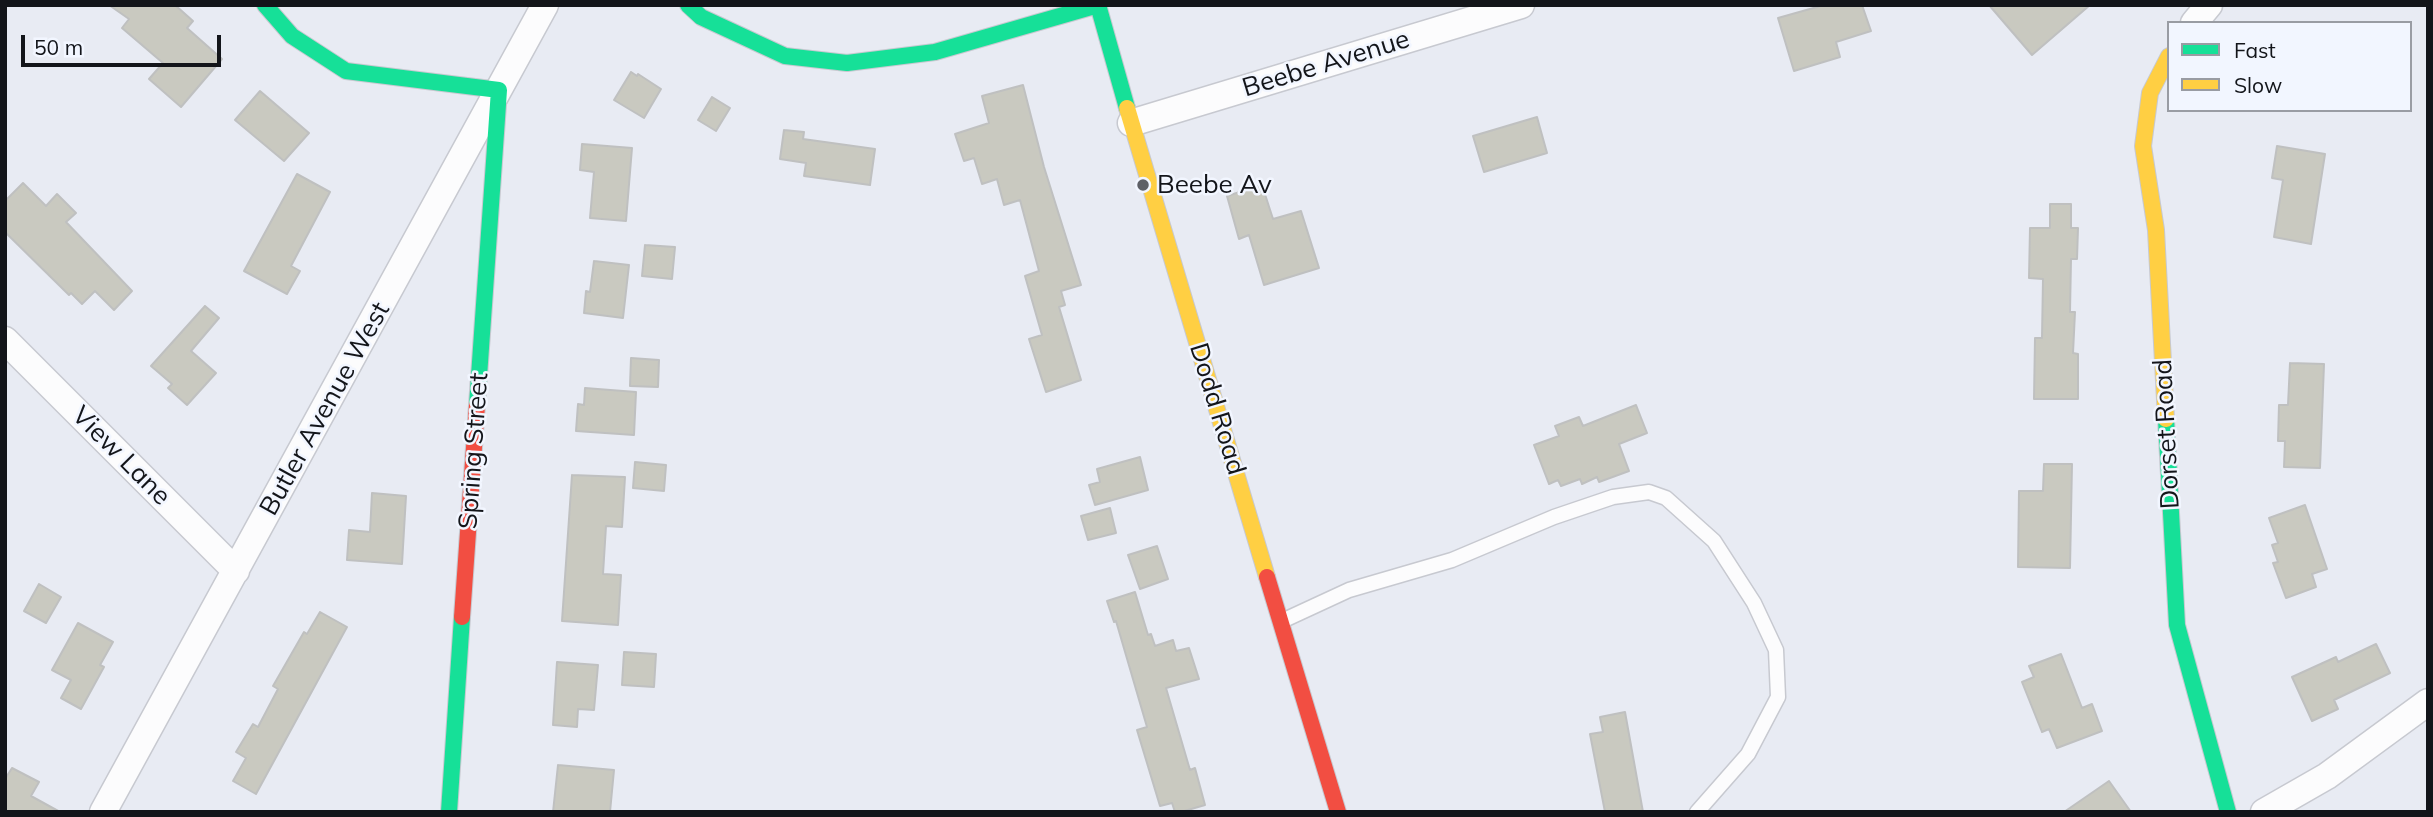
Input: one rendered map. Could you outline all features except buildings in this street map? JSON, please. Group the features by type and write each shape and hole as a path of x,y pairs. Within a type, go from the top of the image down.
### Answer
{"street":[{"path":"265,5 292,36 346,71 499,90"},
{"name":"Butler Avenue West","path":"103,812 545,5"},
{"path":"688,5 701,18 785,56 847,63 935,52 1098,5"},
{"name":"Dodd Road","path":"1098,5 1338,812"},
{"name":"Beebe Avenue","path":"1131,123 1521,5"},
{"path":"2196,21 2209,5"},
{"name":"Dorset Road","path":"2167,60 2150,93 2143,146 2156,230 2177,625 2228,812"},
{"name":"Spring Street","path":"449,812 499,90"},
{"name":"View Lane","path":"5,340 236,571"},
{"path":"2264,812 2327,776 2428,702"}],"lane":[{"path":"1281,622 1349,590 1452,560 1554,517 1613,497 1649,492 1666,498 1714,541 1754,603 1776,650 1778,697 1748,754 1697,812"}],"traffic: fast":[{"path":"265,5 292,36 346,71 499,90 477,405"},
{"path":"688,5 701,17 785,56 847,63 935,52 1098,5 1127,108"},
{"path":"2166,419 2177,625 2228,812"},
{"path":"449,812 462,617"}],"traffic: slow":[{"path":"2166,419 2156,230 2143,146 2150,93 2167,60"},
{"path":"1127,108 1267,577"}],"traffic: jam":[{"path":"462,617 477,405"},
{"path":"1267,577 1338,812"}],"place":[{"name":"Beebe Av","path":"1143,185"}]}
